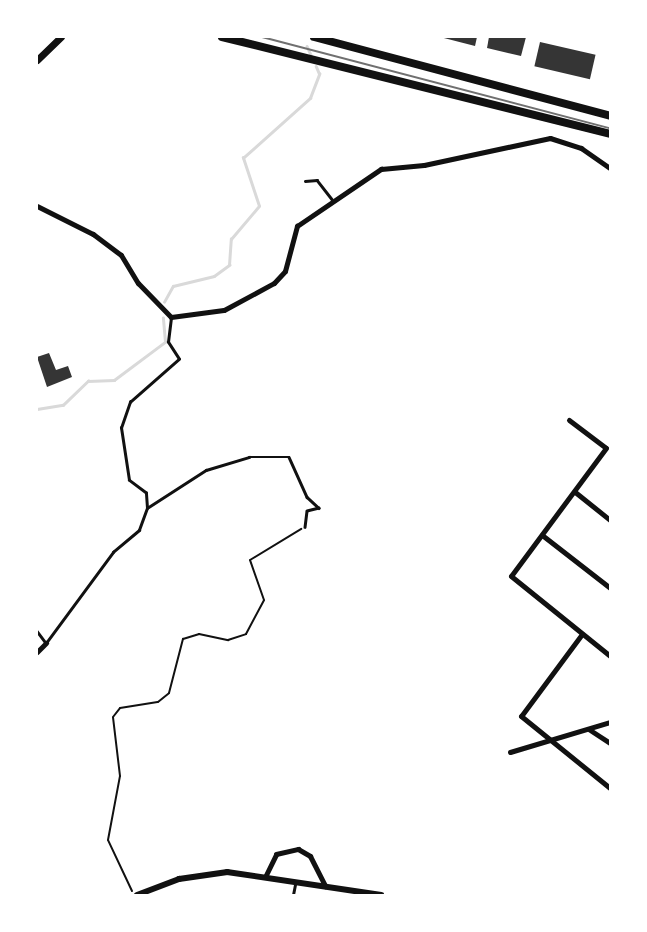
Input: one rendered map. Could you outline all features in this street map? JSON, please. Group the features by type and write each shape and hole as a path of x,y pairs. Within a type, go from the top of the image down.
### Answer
{"main road":[{"path":"37,60 61,37"},
{"path":"222,37 610,134"},
{"path":"314,37 610,116"}],"street":[{"path":"37,206 93,234 121,255 138,283 172,317 224,310 274,284 285,271 297,226 332,199 381,169 425,165 534,138 550,138 581,148 610,168"},
{"path":"569,420 608,450 542,535 512,579 610,656"},
{"path":"575,492 610,520"},
{"path":"542,535 610,588"},
{"path":"582,634 523,712 523,720 610,788"},
{"path":"37,652 46,643"},
{"path":"510,752 610,722"},
{"path":"590,730 610,743"},
{"path":"265,877 276,854 298,849 310,856 325,886"},
{"path":"136,895 202,874 265,877 381,895"}],"lane":[{"path":"305,181 317,180 332,199"},
{"path":"37,631 46,643 113,552 139,530 147,508 146,493 129,480 121,428 130,402 179,359 168,342 172,317"},
{"path":"147,508 216,467 249,457 289,457 307,497 319,508 306,511 305,527"},
{"path":"293,895 296,881"}],"path":[{"path":"136,895 108,840 120,776 113,717 120,708 158,702 169,693 183,639 199,634 228,640 246,634 264,600 250,560 305,527"}],"building":[{"path":"440,37 477,37 475,46"},
{"path":"489,37 526,37 521,56 487,48"},
{"path":"540,42 596,55 590,79 534,66"},
{"path":"49,353 56,370 68,366 72,377 47,387 37,357"}],"waterway":[{"path":"307,46 311,55"},
{"path":"164,302 173,286 214,276 229,265 231,239 259,206 243,158 310,98 319,74 316,67"},
{"path":"37,409 63,405 88,381 114,380 165,342 163,318"}],"tram line":[{"path":"262,37 610,128"}]}
